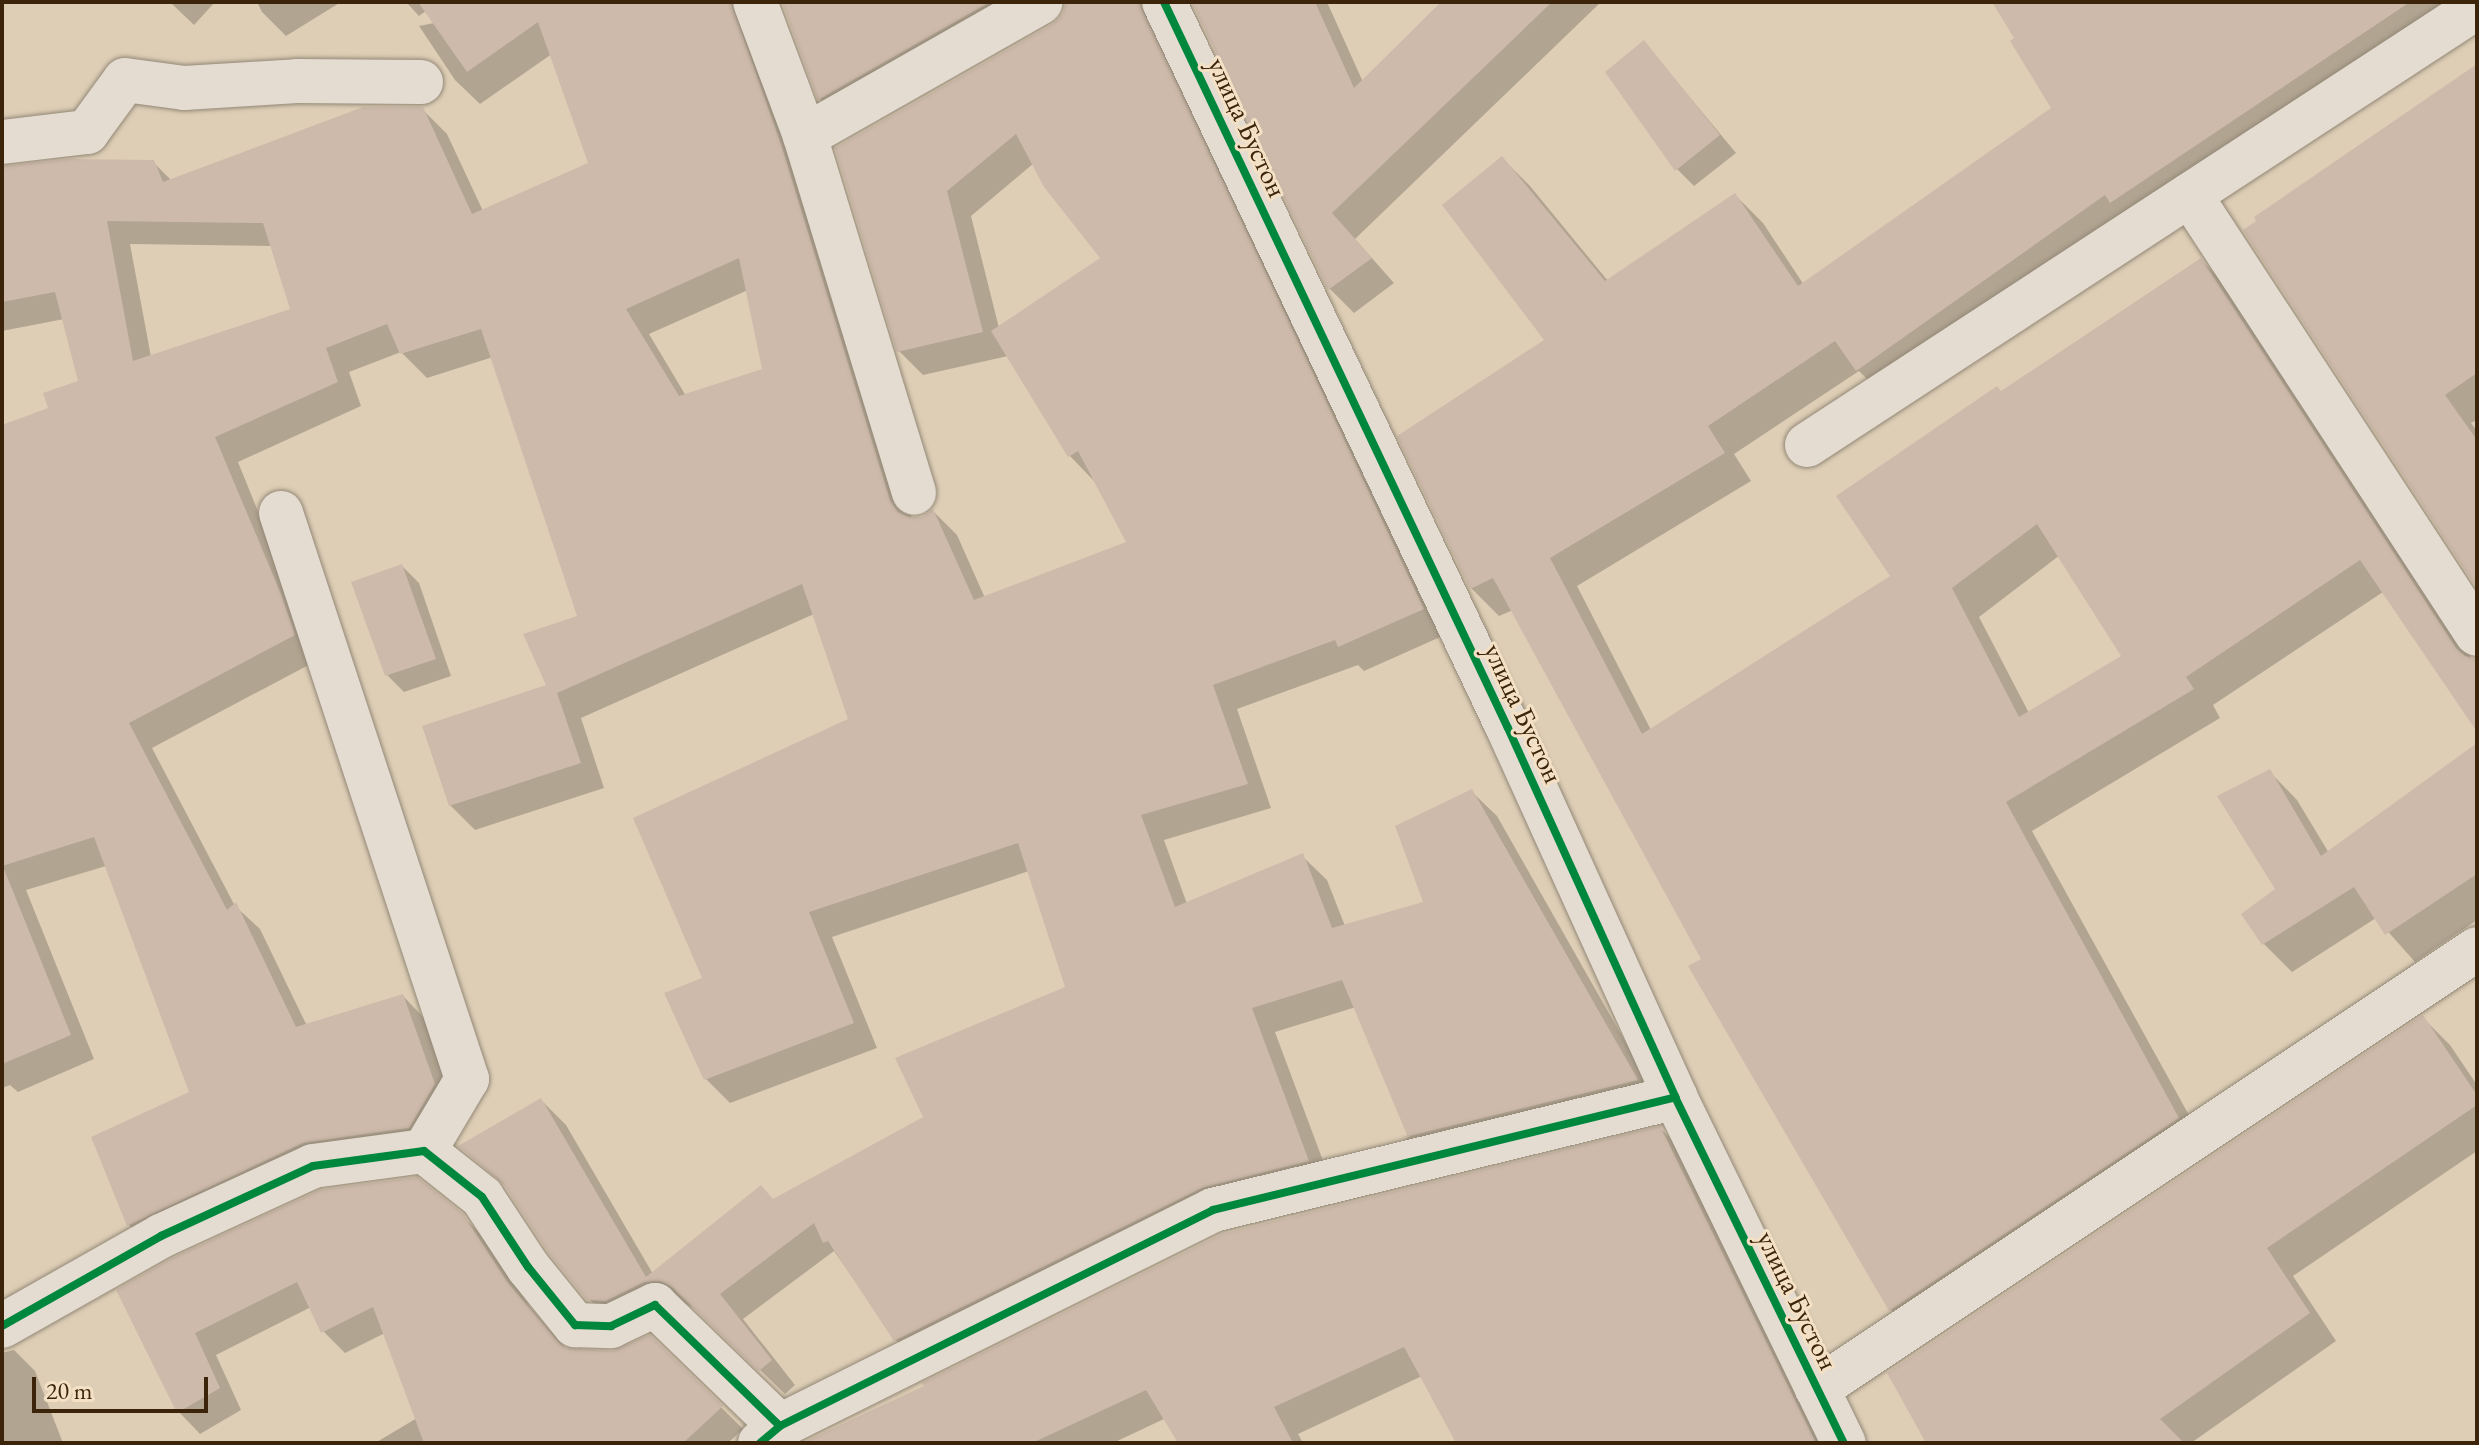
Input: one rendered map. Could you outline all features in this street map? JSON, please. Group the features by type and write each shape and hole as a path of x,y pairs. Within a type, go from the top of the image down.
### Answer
{"street":[{"path":"755,2 805,136 914,493"},
{"path":"805,136 1041,2"},
{"name":"улица Бустон","path":"1164,2 1508,728 1675,1097 1844,1443"},
{"path":"1807,445 2477,7"},
{"path":"2,142 87,132 125,80 184,88 297,81 421,82"},
{"path":"2190,195 2477,634"},
{"path":"281,513 467,1079 424,1151"},
{"path":"1817,1389 2477,949"},
{"path":"2,1326 161,1236 313,1166 424,1151 482,1197 528,1267 575,1325 611,1326 655,1305 770,1435 1213,1210 1675,1097"}],"building":[{"path":"418,2 731,2 781,144 890,500 898,512 909,517 922,517 933,509 974,600 1126,542 1078,451 1068,457 991,331 1100,258 1044,187 1016,134 947,191 983,332 897,352 835,148 1053,24 1063,14 1066,2 1139,2 1424,609 1338,647 1335,640 1213,685 1248,784 1141,815 1175,907 1303,853 1332,928 1423,902 1395,826 1472,789 1638,1080 1401,1138 1407,1135 1342,980 1252,1008 1309,1161 1202,1188 894,1341 828,1241 823,1243 814,1223 720,1294 772,1360 759,1371 672,1287 660,1281 644,1282 606,1301 587,1300 548,1252 503,1183 458,1146 541,1098 646,1277 761,1185 773,1199 923,1117 895,1058 1065,987 1018,843 809,912 854,1023 704,1080 664,993 702,978 633,818 848,719 802,584 557,693 581,763 449,806 422,726 546,685 523,634 577,616 481,329 400,354 387,324 326,348 338,382 215,437 295,635 129,723 227,910 236,902 296,1027 403,994 435,1084 409,1128 303,1143 127,1226 91,1137 189,1092 94,837 2,866 2,425 48,408 43,393 78,381 55,292 2,302 2,166 70,159 154,160 163,182 363,107 423,107 472,214 588,163 538,22 467,72","holes":["107,221 263,223 290,309 133,361","739,258 762,369 679,396 626,309"]},
{"path":"782,2 990,2 818,100"},
{"path":"1192,2 1315,2 1354,88 1441,2 1552,2 1332,213 1372,258 1328,290"},
{"path":"1992,2 2410,2 2110,203 2105,195 1856,371 1835,341 1708,426 1725,453 1550,558 1642,734 1890,576 1836,496 1997,386 2001,391 2201,258 2456,648 2465,656 2477,659 2477,732 2360,560 2186,677 2194,689 2006,802 2179,1118 1889,1311 1688,966 1701,959 1493,578 1470,589 1397,436 1544,340 1442,205 1502,156 1605,281 1735,193 1798,286 2051,108 2010,41 2014,38","holes":["2037,524 2121,656 2019,717 1952,588"]},
{"path":"1644,40 1720,135 1675,171 1605,72"},
{"path":"2477,64 2477,373 2445,395 2477,440 2477,588 2243,230 2256,221 2254,217"},
{"path":"402,564 436,659 385,676 351,582"},
{"path":"2477,743 2477,874 2385,935 2354,887 2262,945 2241,914 2275,889 2217,796 2270,769 2321,856"},
{"path":"2,870 71,1035 2,1064"},
{"path":"2423,1015 2477,1095 2477,1105 2267,1248 2310,1313 2160,1419 2184,1443 1926,1443 1887,1373"},
{"path":"1660,1126 1816,1443 1456,1443 1404,1347 1274,1407 1293,1443 1178,1443 1146,1390 1032,1443 802,1443 924,1386 922,1383 1222,1234"},
{"path":"417,1177 463,1214 508,1283 563,1347 611,1351 650,1335 723,1406 683,1443 424,1443 373,1307 321,1333 297,1282 195,1333 220,1388 177,1413 116,1290 172,1258 320,1190"}],"cycle path":[{"path":"1164,2 1508,728 1675,1097 1844,1443"},
{"path":"760,1443 780,1426 1213,1210 1675,1097"},
{"path":"2,1326 161,1236 313,1166 424,1151 482,1197 528,1267 575,1325 611,1326 655,1305 780,1426"}]}
